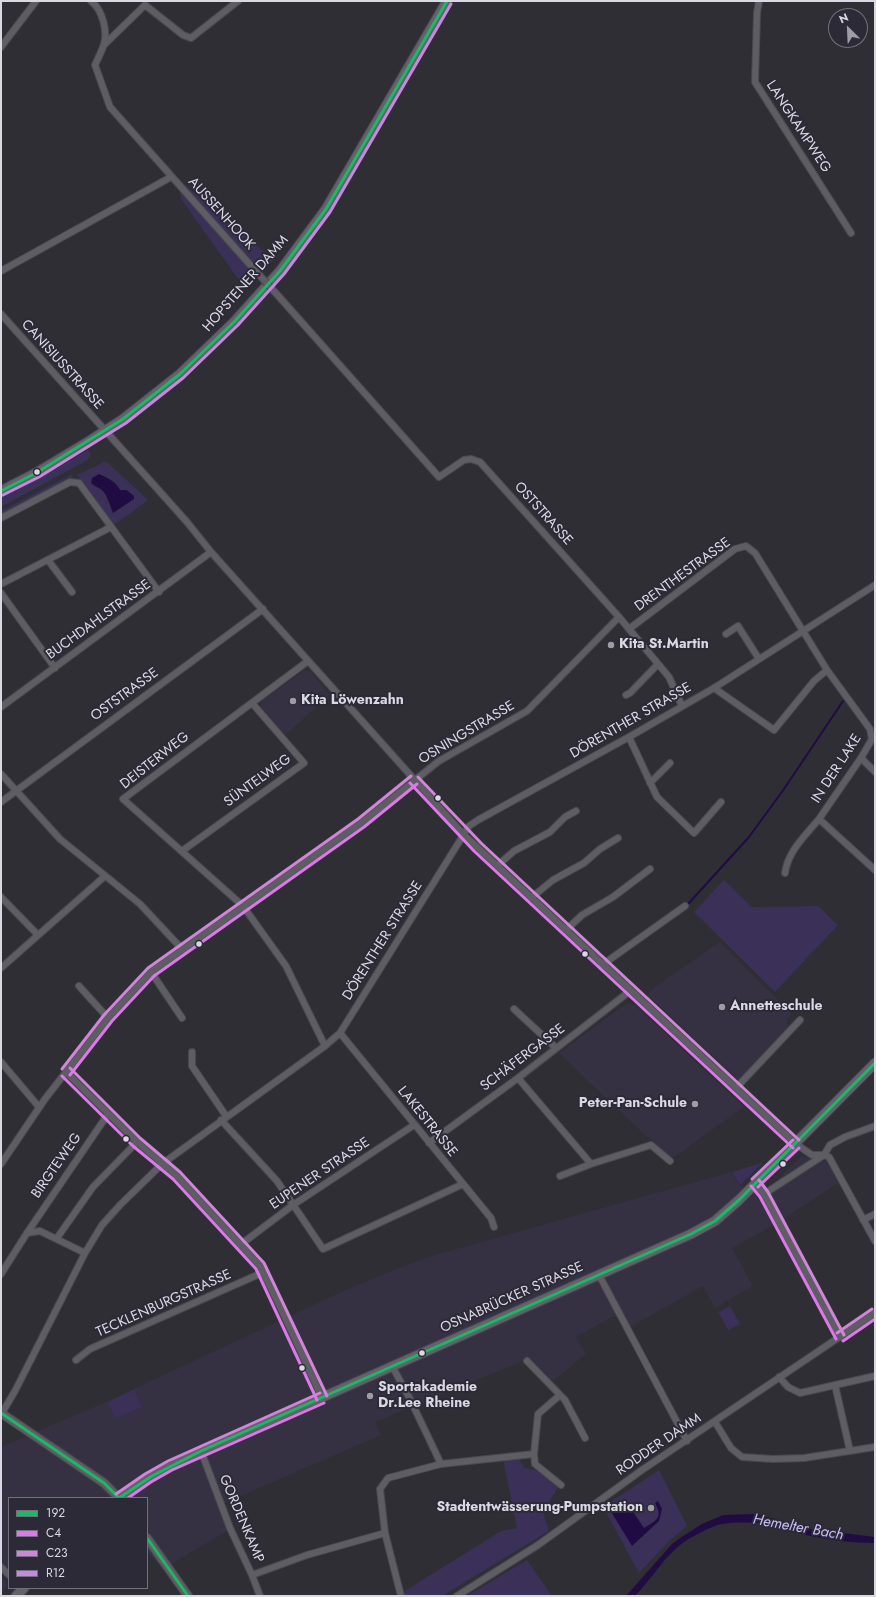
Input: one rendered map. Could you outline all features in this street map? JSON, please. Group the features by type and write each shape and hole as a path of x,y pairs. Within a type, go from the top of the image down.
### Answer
{"main road":[{"name":"HOPSTENER DAMM","path":"1,491 36,473 105,431 180,374 234,322 280,271 326,209 446,1"},
{"name":"OSNABRÜCKER STRASSE","path":"120,1497 152,1476 201,1451 691,1234 715,1221 796,1144 875,1063"}],"street":[{"path":"1,47 36,1"},
{"path":"91,1 95,4 102,15 105,44"},
{"path":"105,44 145,5 183,35 191,38 238,1"},
{"name":"LANGKAMPWEG","path":"759,1 757,13 755,82 851,233"},
{"name":"AUSSENHOOK","path":"105,44 95,65 110,107 439,477"},
{"path":"1,271 171,177"},
{"name":"CANISIUSSTRASSE","path":"1,314 463,834 796,1144 812,1155 824,1155"},
{"name":"OSTSTRASSE","path":"439,477 464,460 471,459 480,462 619,617"},
{"path":"1,518 70,482 79,484 159,592"},
{"path":"1,584 111,527"},
{"name":"DRENTHESTRASSE","path":"629,629 735,549 746,546 755,553 804,631"},
{"name":"BUCHDAHLSTRASSE","path":"1,707 159,592 211,552"},
{"path":"48,560 72,592"},
{"name":"DÖRENTHER STRASSE","path":"2,1413 15,1391 85,1252 102,1225 162,1164 325,1046 340,1033 469,826 714,688 875,585"},
{"path":"1,593 55,668"},
{"name":"OSTSTRASSE","path":"1,802 263,609"},
{"name":"DRENTHESTRASSE","path":"619,617 669,676 682,706"},
{"name":"OSNINGSTRASSE","path":"1,1164 40,1107 108,1018 151,972 360,823 439,761 527,710 619,617"},
{"path":"726,634 738,626 759,659"},
{"name":"IN DER LAKE","path":"785,873 786,862 792,852 819,819 861,758 872,739 870,729 827,670 804,631"},
{"name":"DEISTERWEG","path":"243,906 123,799 308,661"},
{"path":"626,695 630,693 658,664"},
{"path":"714,688 774,730 814,681 827,670"},
{"name":"SÜNTELWEG","path":"182,851 304,763 252,703"},
{"path":"629,737 657,797 694,833 721,802"},
{"path":"861,758 875,772"},
{"path":"650,783 670,764"},
{"path":"1,774 60,839 140,904 182,949"},
{"path":"497,866 514,851 550,832 565,817 576,811"},
{"name":"IN DER LAKE","path":"819,819 875,870"},
{"path":"531,898 553,880 584,863 600,849 618,838"},
{"path":"566,930 582,915 613,897 650,869"},
{"path":"1,968 105,876"},
{"path":"1,897 38,935"},
{"path":"243,906 286,966 325,1046"},
{"path":"602,965 685,906"},
{"path":"151,972 182,1018"},
{"path":"79,986 108,1018"},
{"name":"SCHÄFERGASSE","path":"429,1143 518,1078 630,991"},
{"path":"514,1009 556,1048"},
{"path":"736,1088 800,1020"},
{"name":"LAKESTRASSE","path":"340,1033 491,1218 494,1227"},
{"path":"192,1052 192,1066 224,1118 277,1181 323,1249 463,1184"},
{"path":"1,1062 40,1107"},
{"path":"66,1072 137,1142 176,1175 264,1272 322,1398"},
{"path":"518,1078 591,1164"},
{"name":"BIRGTEWEG","path":"1,1274 108,1114"},
{"name":"EUPENER STRASSE","path":"240,1245 293,1205 414,1125"},
{"path":"764,1194 824,1155 830,1145 845,1137 875,1126"},
{"path":"57,1238 93,1187 137,1142"},
{"path":"560,1176 591,1164 651,1145 670,1161"},
{"path":"824,1155 829,1157 875,1241"},
{"path":"756,1183 764,1194 840,1337"},
{"path":"863,1220 875,1214"},
{"path":"27,1233 40,1231 85,1252"},
{"name":"TECKLENBURGSTRASSE","path":"76,1360 90,1349 264,1272"},
{"path":"598,1275 687,1441"},
{"name":"RODDER DAMM","path":"457,1596 538,1546 642,1470 875,1313"},
{"path":"527,1361 565,1400 585,1438"},
{"path":"392,1366 410,1399 441,1464"},
{"path":"779,1377 788,1387 800,1393 875,1376"},
{"path":"835,1385 850,1451"},
{"path":"560,1395 538,1414 534,1454 535,1464 561,1485"},
{"path":"2,1413 104,1482 118,1497"},
{"path":"715,1422 731,1448 742,1457 774,1459 804,1458 875,1447"},
{"name":"GORDENKAMP","path":"201,1451 230,1528 260,1596"},
{"path":"401,1596 385,1534 380,1489 388,1478 441,1464 534,1454"},
{"path":"252,1575 307,1555 385,1534"},
{"path":"148,1539 188,1596"}],"shaded area":[{"path":"179,180 274,260 246,290 181,199"},
{"path":"88,450 90,457 86,461 1,507 1,497 19,489"},
{"path":"106,461 148,500 114,525 77,475","holes":["117,484 120,490 127,490 134,496 108,503 104,493 96,487"]},
{"path":"72,474 73,477 1,514 1,511"},
{"name":"Kita Löwenzahn","path":"305,670 311,672 330,695 285,735 263,710 261,702"},
{"path":"724,880 752,907 818,906 838,925 775,992 694,912"},
{"name":"Annetteschule","path":"720,942 792,1014 787,1019 788,1029 739,1080 652,999 646,997 656,986"},
{"path":"627,1003 635,1005 744,1107 674,1157 669,1156 649,1137 648,1138 559,1053"},
{"path":"802,1156 827,1162 838,1183 774,1225 732,1248 753,1286 715,1308 703,1286 632,1326 614,1316 576,1337 586,1354 553,1381 530,1358 375,1422 381,1435 222,1504 232,1528 163,1569 148,1553 148,1497 8,1497 8,1569 1,1563 1,1447 106,1402 339,1293 391,1271 435,1255 731,1172 740,1186 769,1188"},
{"path":"764,1162 740,1185 732,1172"},
{"path":"730,1306 740,1324 728,1330 718,1312"},
{"path":"134,1390 142,1407 116,1418 107,1402"},
{"path":"518,1457 524,1468 543,1474 559,1486 543,1512 549,1531 442,1596 404,1596 403,1592 501,1531 517,1528 503,1459"},
{"path":"659,1470 687,1526 670,1540 639,1573 603,1507"},
{"path":"527,1560 552,1596 467,1596"},
{"path":"1,1575 6,1581 7,1586 1,1595"}],"water":[{"path":"99,474 114,482 120,490 126,490 134,496 134,499 113,513 104,492 91,483 92,478"},
{"path":"625,1500 644,1528 657,1518 658,1512 655,1503 658,1501 662,1509 659,1521 632,1546 610,1510"},
{"name":"Hemelter Bach","path":"753,1514 811,1529 875,1537 875,1543 849,1542 823,1538 797,1533 765,1524 722,1524 684,1542 670,1554 635,1596 626,1596 672,1544 683,1536 702,1524 723,1515"}],"waterway":[{"path":"689,903 749,837 784,789 843,701"}],"transit line":[{"name":"192","path":"1,491 36,473 123,419 180,374 234,322 280,271 326,209 447,1"},
{"name":"R12","path":"3,495 39,477 126,423 183,378 238,325 284,274 330,212 451,4"},
{"name":"C23","path":"62,1069 104,1015 148,968 358,819 411,776"},
{"name":"C23","path":"418,777 481,843 799,1140"},
{"name":"C4","path":"410,783 474,851 793,1148"},
{"name":"C4","path":"70,1075 112,1021 154,976 364,827 417,784"},
{"name":"192","path":"120,1497 152,1476 201,1451 691,1234 715,1221 739,1200 875,1063"},
{"name":"C23","path":"70,1068 140,1138 180,1172 264,1263 327,1396"},
{"name":"C4","path":"62,1076 133,1146 173,1179 256,1269 317,1400"},
{"name":"C23","path":"752,1179 793,1140"},
{"name":"C4","path":"758,1187 799,1148"},
{"name":"C23","path":"759,1180 768,1192 844,1335"},
{"name":"C4","path":"751,1186 760,1197 836,1339"},
{"name":"C23","path":"837,1333 872,1309"},
{"name":"C4","path":"843,1341 875,1319"},
{"name":"C23","path":"116,1494 145,1474 168,1461 320,1393"},
{"name":"C4","path":"129,1497 172,1470 324,1403"},
{"name":"192","path":"1,1413 104,1483 118,1497"},
{"name":"192","path":"148,1539 188,1596"}],"place":[{"name":"Kita St.Martin","path":"611,645"},
{"name":"Kita Löwenzahn","path":"293,701"},
{"name":"Annetteschule","path":"722,1007"},
{"name":"Peter-Pan-Schule","path":"695,1104"},
{"name":"Sportakademie Dr.Lee Rheine","path":"370,1396"},
{"name":"Stadtentwässerung-Pumpstation","path":"651,1508"}]}
